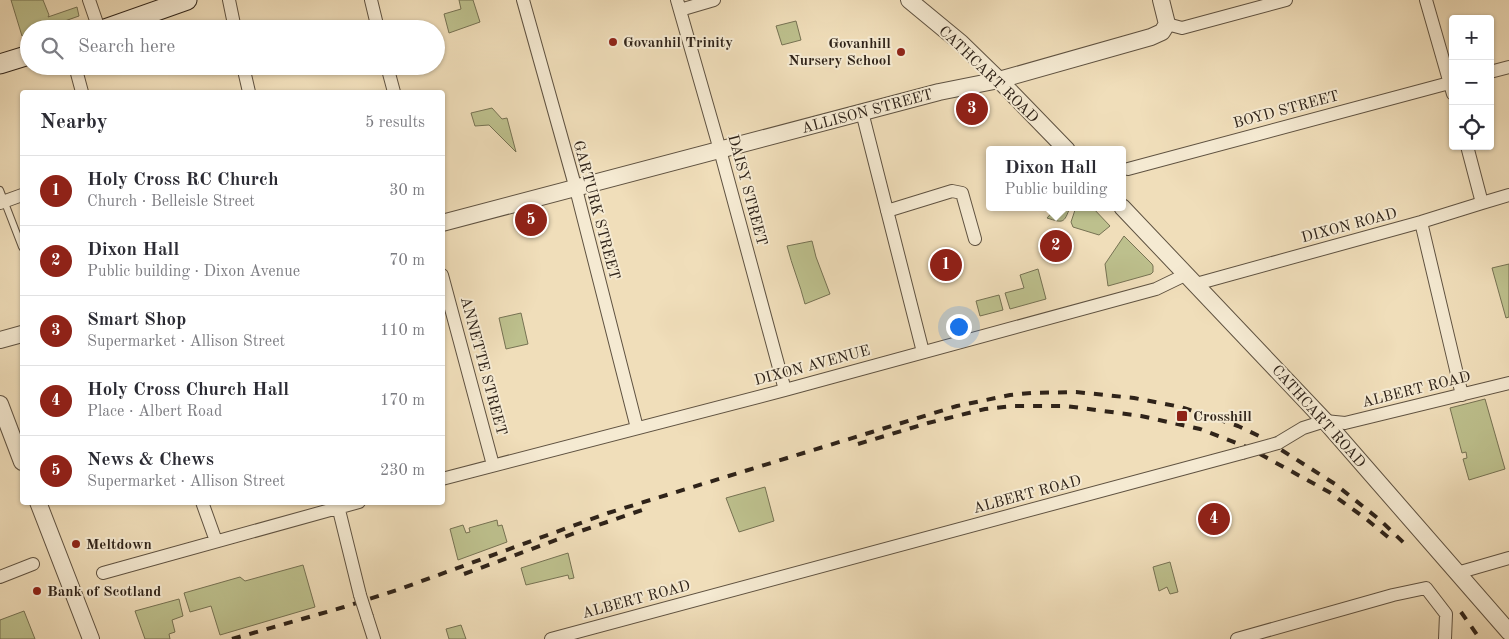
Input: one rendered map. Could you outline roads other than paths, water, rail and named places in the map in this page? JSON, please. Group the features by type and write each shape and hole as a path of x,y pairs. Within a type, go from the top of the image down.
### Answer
{"main road":[{"path":"126,20 155,8 187,0"},
{"path":"0,64 20,58"}],"street":[{"path":"89,0 97,20"},
{"path":"229,0 233,20"},
{"path":"371,0 376,20"},
{"name":"GARTURK STREET","path":"523,0 576,189 637,428"},
{"path":"678,5 714,0"},
{"name":"CATHCART ROAD","path":"909,0 1000,80 1063,146"},
{"path":"1160,0 1167,24 1182,28 1286,0"},
{"path":"1426,0 1449,76"},
{"name":"DAISY STREET","path":"678,5 720,150 785,390"},
{"name":"ALLISON STREET","path":"445,223 939,92 1000,80 1151,38 1162,32 1167,24"},
{"path":"1494,71 1509,67"},
{"path":"77,75 81,90"},
{"path":"245,75 249,90"},
{"path":"389,75 393,90"},
{"name":"BOYD STREET","path":"1128,168 1449,87"},
{"path":"862,112 923,352"},
{"path":"1468,150 1482,202"},
{"path":"887,211 952,191 962,193 975,239"},
{"path":"2,198 20,195"},
{"name":"DIXON ROAD","path":"1191,279 1421,222 1509,195"},
{"name":"CATHCART ROAD","path":"1126,211 1325,421 1509,632"},
{"path":"1421,222 1462,395"},
{"name":"DIXON AVENUE","path":"445,478 785,390 1191,279"},
{"name":"ANNETTE STREET","path":"445,286 493,465"},
{"path":"0,340 20,335"},
{"name":"ALBERT ROAD","path":"551,639 1278,443 1303,428 1325,421 1345,423 1509,383"},
{"path":"0,404 20,457"},
{"path":"39,505 91,639"},
{"path":"203,505 216,541"},
{"path":"103,573 338,505 360,595 374,639"},
{"path":"1457,573 1509,558"},
{"path":"0,577 33,564"},
{"path":"1237,639 1393,595 1426,588 1446,614 1445,639"}],"lane":[{"path":"2,198 20,242"}],"railway":[{"path":"232,639 400,589 608,513 957,406 1010,395 1031,393 1076,392 1134,398 1181,407 1238,426 1261,437 1335,484 1380,520 1406,545"},
{"path":"858,444 928,423 985,409 1013,406 1066,406 1141,416 1200,429 1249,448 1329,492 1394,542"},
{"path":"464,574 645,509"},
{"path":"1461,612 1480,639"}],"place":[{"name":"Govanhil Trinity","path":"613,42"},
{"name":"Govanhill Nursery School","path":"901,52"},
{"name":"Smart Shop","path":"972,109"},
{"name":"News & Chews","path":"531,220"},
{"name":"Dixon Hall","path":"1056,246"},
{"name":"Holy Cross RC Church","path":"946,265"},
{"name":"Crosshill","path":"1182,416"},
{"name":"Holy Cross Church Hall","path":"1214,519"},
{"name":"Meltdown","path":"76,544"},
{"name":"Bank of Scotland","path":"37,591"}]}
